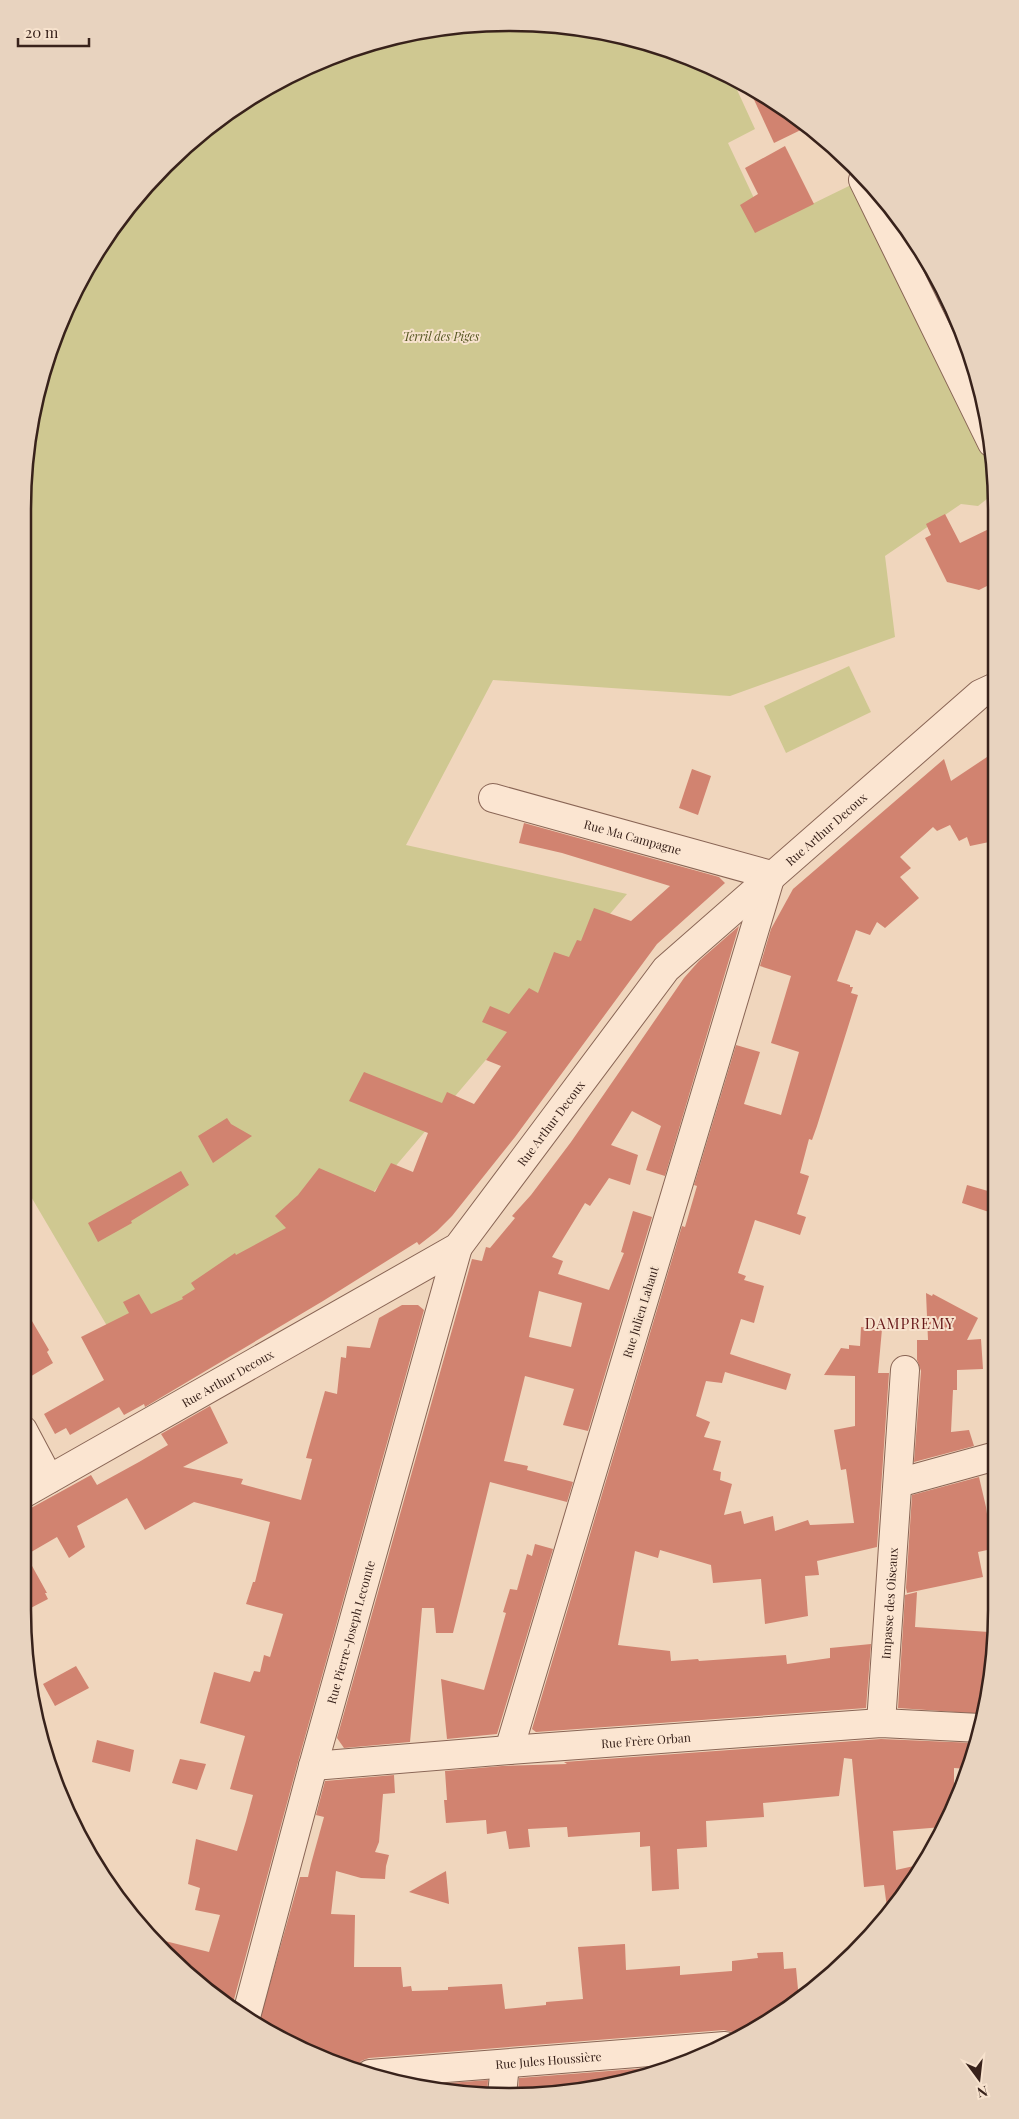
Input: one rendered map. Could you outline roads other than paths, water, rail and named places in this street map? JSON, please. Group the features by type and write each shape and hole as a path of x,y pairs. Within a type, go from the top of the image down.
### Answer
{"street":[{"path":"871,197 979,417"},
{"name":"Rue Arthur Decoux","path":"31,1489 458,1247 666,969 980,694 988,690"},
{"name":"Rue Ma Campagne","path":"493,798 772,875"},
{"name":"Rue Julien Lahaut","path":"509,1750 772,875"},
{"name":"Rue Pierre-Joseph Lecomte","path":"248,2010 312,1766 458,1247"},
{"name":"Impasse des Oiseaux","path":"881,1723 906,1370"},
{"path":"31,1446 49,1479"},
{"path":"898,1483 988,1458"},
{"name":"Rue Frère Orban","path":"312,1766 881,1723 972,1728"},
{"name":"Rue Jules Houssière","path":"391,2072 696,2050"},
{"path":"503,2088 505,2064"}],"district":[{"name":"DAMPREMY","path":"910,1323"}],"park label":[{"name":"Terril des Piges","path":"441,336"}]}
